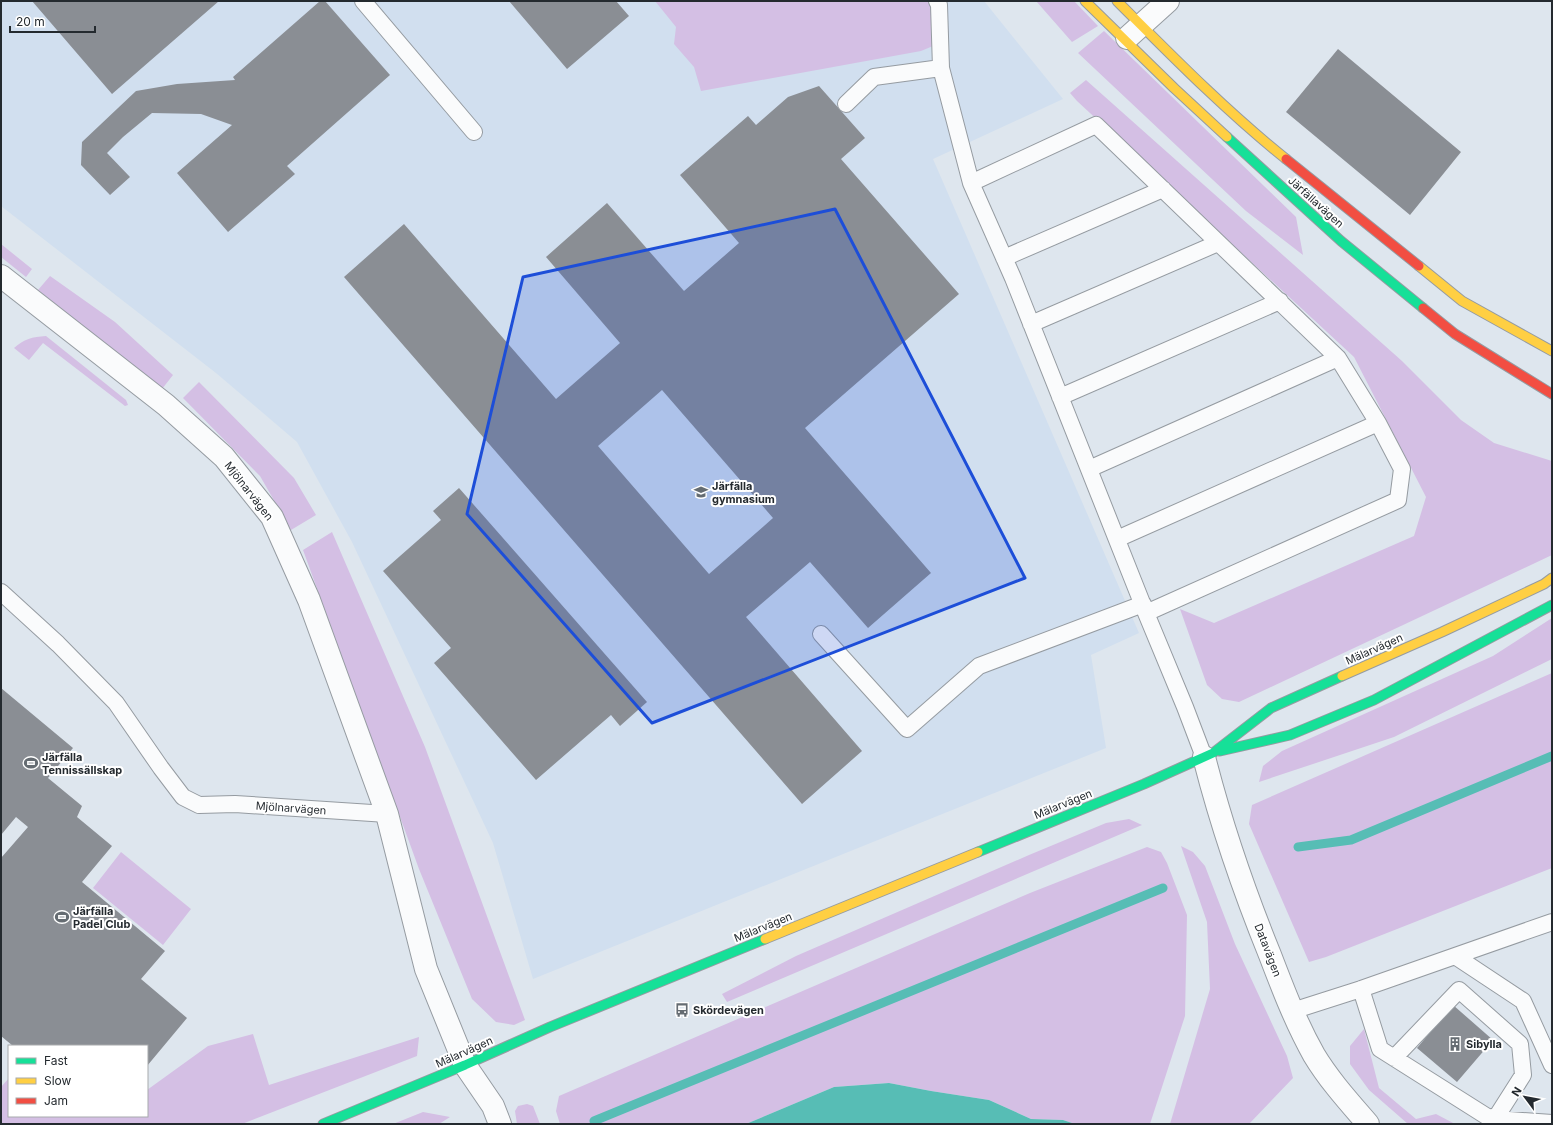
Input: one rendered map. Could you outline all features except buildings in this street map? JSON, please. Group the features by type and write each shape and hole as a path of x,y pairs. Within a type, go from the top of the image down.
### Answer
{"street":[{"name":"Järfällavägen","path":"1085,1 1174,88 1341,241 1455,334 1552,394"},
{"name":"Järfällavägen","path":"1117,1 1249,129 1462,301 1552,351"},
{"path":"1125,40 1168,1"},
{"name":"Mjölnarvägen","path":"1,276 166,405 224,457 272,517 309,600 387,814 426,969 465,1065"},
{"name":"Mälarvägen","path":"1208,755 1271,708 1442,632 1544,584 1552,578"},
{"name":"Mälarvägen","path":"323,1124 465,1065 550,1027 1144,784 1208,755 1290,735 1374,700 1552,605"},
{"name":"Datavägen","path":"1208,755 1216,803 1256,920 1292,1011 1314,1054 1335,1086 1368,1124"},
{"path":"465,1065 493,1106 500,1124"}],"lane":[{"path":"363,1 474,132"},
{"path":"938,1 941,68 972,183 1031,324 1144,609 1185,707 1208,755"},
{"path":"846,104 874,77 941,68"},
{"path":"821,634 907,729 979,666 1144,609 1398,500 1402,469 1378,423 1338,358 1096,125 972,183"},
{"path":"1004,258 1163,189"},
{"path":"1031,324 1218,243"},
{"path":"1060,397 1280,302"},
{"path":"1089,470 1338,358"},
{"path":"1117,539 1378,423"},
{"name":"Mjölnarvägen","path":"1,592 58,644 116,703 161,768 183,796 199,805 236,804 387,814"},
{"path":"1292,1011 1361,989 1552,922"},
{"path":"1455,956 1522,1001 1552,1065"},
{"path":"1361,989 1380,1049 1486,1116 1495,1119 1552,1123"},
{"path":"1394,1058 1459,990 1520,1044 1523,1075 1495,1119"}],"highlighted area":[{"path":"835,209 1025,578 652,723 467,514 523,277"}],"shaded area":[{"name":"Järfälla gymnasium","path":"1,1 984,1 1063,99 933,159 1139,633 1091,655 1106,748 533,979 493,843 352,542 297,442 216,373 1,206"},
{"path":"655,1 929,1 935,38 933,46 921,51 701,91 694,67 674,44 676,27"},
{"path":"1036,1 1074,1 1098,26 1072,42"},
{"path":"1104,31 1296,217 1303,255 1246,211 1078,53"},
{"path":"1086,80 1402,361 1461,420 1494,443 1552,461 1552,555 1239,702 1222,699 1207,685 1180,609 1214,623 1414,536 1426,497 1354,357 1077,101 1070,93"},
{"path":"1,244 32,269 26,277 1,257"},
{"path":"50,276 115,322 173,375 162,389 38,290"},
{"path":"46,336 126,400 128,405 125,406 43,343 29,360 14,348 21,342 28,339"},
{"path":"199,382 294,478 316,515 291,530 260,476 183,398"},
{"path":"332,532 425,747 525,1020 514,1025 496,1022 472,999 419,869 303,550"},
{"path":"1552,618 1552,659 1394,737 1259,782 1263,766 1282,751 1493,656"},
{"path":"1552,673 1552,868 1326,957 1309,962 1249,824 1252,805"},
{"path":"1129,819 1142,825 727,1002 722,994 796,956 1029,855 1106,823"},
{"path":"1181,846 1193,852 1205,866 1235,944 1287,1056 1293,1078 1249,1124 1170,1124 1210,989 1207,922"},
{"path":"1147,847 1161,852 1167,863 1187,915 1185,1016 1150,1124 1075,1124 1063,1120 1031,1119 989,1100 889,1083 834,1087 746,1124 560,1124 556,1111 559,1096 1030,893"},
{"path":"121,852 191,909 163,945 93,888"},
{"path":"1364,1029 1379,1088 1416,1119 1436,1114 1455,1124 1408,1124 1369,1090 1350,1064 1350,1046"},
{"path":"253,1034 269,1085 419,1037 417,1056 242,1124 1,1124 1,1087 8,1079 8,1117 148,1117 148,1089 208,1046"},
{"path":"889,1083 989,1100 1031,1119 1063,1120 1075,1124 746,1124 834,1087"},
{"path":"527,1104 533,1106 540,1124 517,1124 515,1111 518,1106"},
{"path":"423,1112 450,1117 439,1124 393,1124"}],"waterway":[{"path":"1298,847 1351,840 1552,756"},
{"path":"594,1121 1163,888"}],"traffic: fast":[{"path":"1227,137 1341,241 1423,308"},
{"path":"1220,751 1290,735 1374,700 1552,605"},
{"path":"978,852 1144,784 1213,753 1271,708 1342,676"},
{"path":"323,1124 465,1065 550,1027 765,939"}],"traffic: slow":[{"path":"1085,1 1174,88 1227,137"},
{"path":"1117,1 1179,63 1242,122 1286,159"},
{"path":"1419,266 1462,301 1552,351"},
{"path":"1342,676 1442,632 1544,584 1552,578"},
{"path":"765,939 978,852"}],"traffic: jam":[{"path":"1286,159 1419,266"},
{"path":"1423,308 1455,334 1552,394"}],"place":[{"name":"Järfälla gymnasium","path":"701,492"},
{"name":"Järfälla Tennissällskap","path":"31,763"},
{"name":"Järfälla Padel Club","path":"62,917"},
{"name":"Skördevägen","path":"682,1010"},
{"name":"Sibylla","path":"1455,1044"}]}
